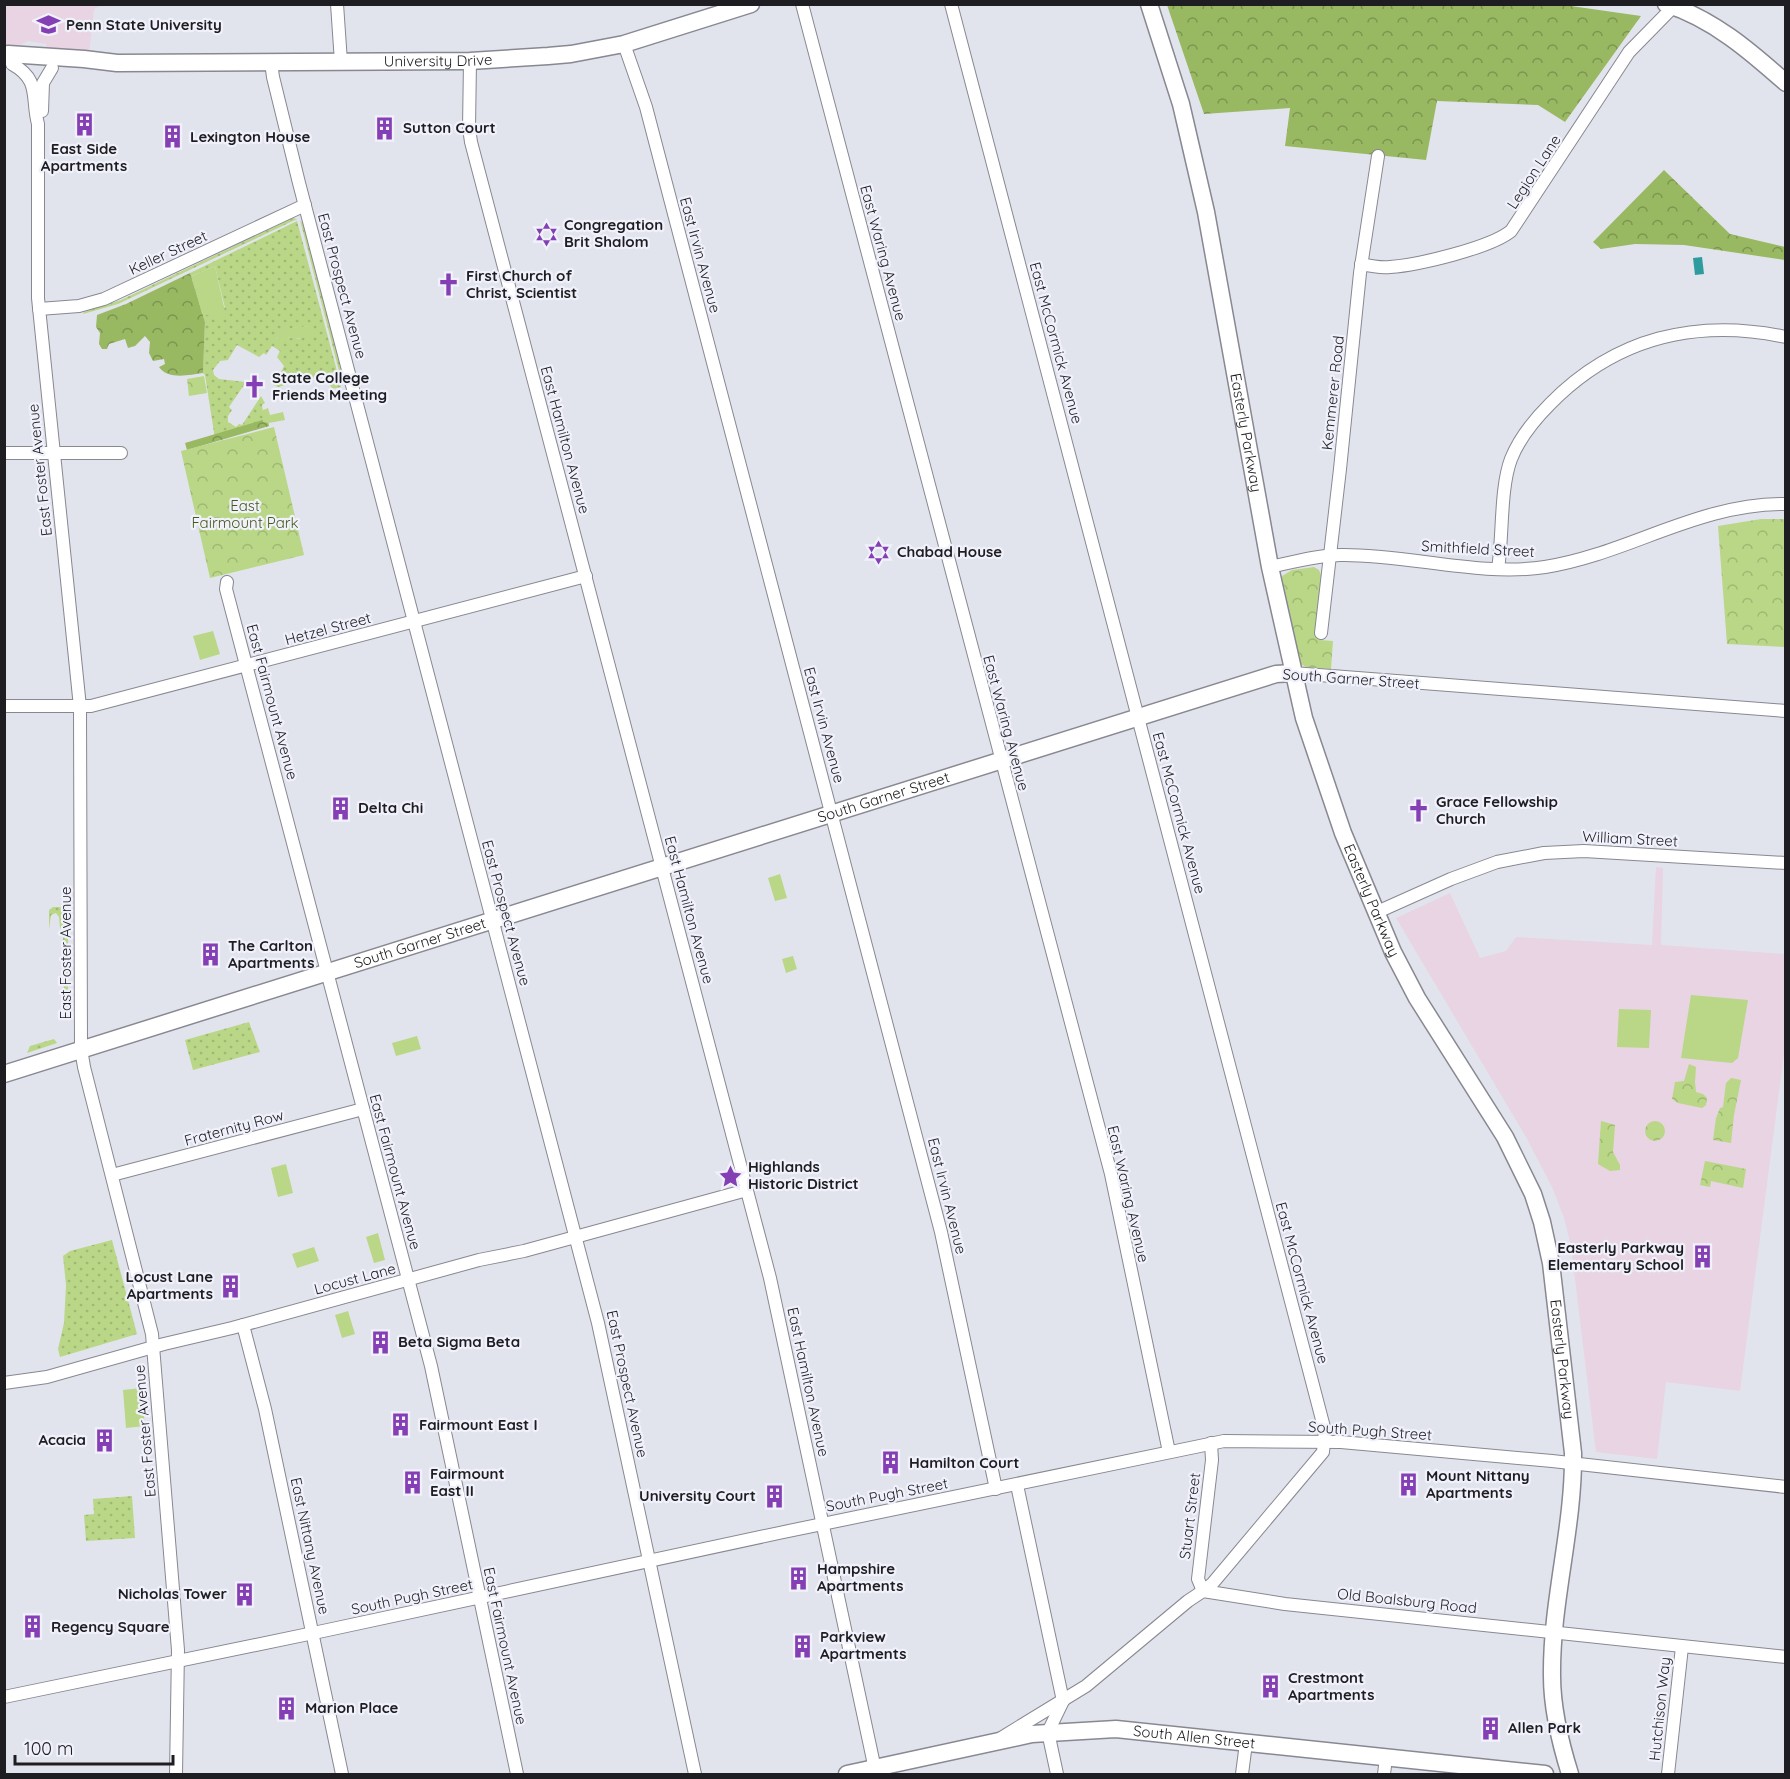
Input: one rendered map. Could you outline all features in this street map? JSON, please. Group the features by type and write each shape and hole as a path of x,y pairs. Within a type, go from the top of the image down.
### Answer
{"main road":[{"name":"University Drive","path":"117,63 85,69 52,68 7,61 8,54 117,63 470,61 571,54 624,44 751,4"},
{"name":"Easterly Parkway","path":"1149,4 1181,104 1206,212 1270,567 1304,718 1328,791 1376,913 1415,995 1499,1126 1533,1194 1542,1222 1551,1263 1573,1463 1552,1665 1553,1701 1558,1731 1570,1774"},
{"path":"1672,5 1731,37 1785,83"},
{"name":"South Garner Street","path":"4,1074 1276,674 1293,673"},
{"name":"South Allen Street","path":"847,1774 875,1772 1048,1732 1116,1729 1246,1743 1385,1766 1545,1774"}],"street":[{"path":"337,4 341,62"},
{"name":"East Waring Avenue","path":"802,4 1111,1174 1169,1452"},
{"name":"East McCormick Avenue","path":"951,4 1315,1389 1325,1431 1324,1441"},
{"name":"Legion Lane","path":"1361,264 1388,267 1413,264 1488,244 1511,231 1629,52 1672,5"},
{"name":"East Irvin Avenue","path":"624,44 644,99 941,1232 996,1489"},
{"name":"East Foster Avenue","path":"7,61 25,72 32,83 38,124 39,309 80,707 81,1048 149,1317 153,1347 178,1660 176,1774"},
{"name":"East Hamilton Avenue","path":"470,61 470,139 770,1278 875,1772"},
{"name":"East Prospect Avenue","path":"272,62 273,77 305,205 598,1323 695,1774"},
{"name":"East Foster Avenue","path":"38,124 42,111 43,83 52,68"},
{"name":"Kemmerer Road","path":"1321,633 1361,264 1378,156"},
{"name":"Keller Street","path":"39,309 79,306 104,299 305,205"},
{"path":"1498,568 1510,460 1518,444 1539,415 1564,389 1608,358 1658,338 1684,332 1728,328 1760,331 1785,337"},
{"path":"4,453 121,453"},
{"name":"Smithfield Street","path":"1270,567 1330,555 1342,555 1530,569 1563,564 1709,514 1741,507 1785,504"},
{"name":"Hetzel Street","path":"4,706 80,707 97,705 586,576"},
{"name":"East Fairmount Avenue","path":"227,582 226,589 431,1366 517,1774"},
{"name":"South Garner Street","path":"1293,673 1785,711"},
{"name":"William Street","path":"1376,913 1451,879 1497,862 1544,852 1584,851 1785,863"},
{"name":"Fraternity Row","path":"112,1175 363,1109"},
{"name":"Locust Lane","path":"4,1383 47,1377 747,1190"},
{"name":"East Nittany Avenue","path":"243,1325 265,1409 342,1774"},
{"name":"South Pugh Street","path":"4,1696 1224,1441 1324,1441 1573,1463 1785,1487"},
{"path":"993,1743 1086,1686 1188,1601 1212,1584 1323,1452 1324,1441"},
{"name":"Stuart Street","path":"1203,1591 1198,1578 1212,1460 1211,1443"},
{"path":"1017,1485 1063,1701 1048,1732 1057,1774"},
{"name":"Old Boalsburg Road","path":"1203,1591 1289,1605 1785,1657"},
{"name":"Hutchison Way","path":"1668,1774 1682,1647"},
{"path":"1242,1774 1246,1743"}],"shaded area":[{"name":"Penn State University","path":"5,5 102,5 94,9 89,54 46,50 46,44 28,41 20,45 5,47"},
{"path":"1656,867 1663,868 1661,945 1785,954 1785,1046 1740,1391 1666,1382 1657,1459 1596,1452 1571,1246 1564,1218 1552,1187 1526,1137 1396,918 1450,893 1480,958 1506,951 1516,937 1652,945"}],"green space":[{"path":"1557,4 1641,16 1565,122 1538,105 1437,101 1426,160 1285,146 1290,108 1204,114 1167,5"},
{"path":"1664,170 1730,234 1785,247 1785,260 1684,245 1635,244 1601,249 1593,242"},
{"path":"293,218 297,219 118,304 83,314 121,300"},
{"path":"300,220 303,224 342,370 339,371"},
{"path":"297,221 337,371 278,387 273,385 273,378 281,377 284,366 277,357 280,351 272,346 266,355 264,353 259,357 237,345 228,360 220,361 213,370 214,375 219,379 246,382 229,407 232,410 228,416 228,422 236,427 239,424 242,425 261,396 265,403 262,405 265,424 269,423 269,426 215,439 203,373 205,322 190,273","holes":["215,266 225,308 192,276","309,326 312,333 299,339 291,337 281,341 276,339 286,330"]},
{"path":"215,266 226,316 220,318 202,314 192,276"},
{"path":"190,273 205,322 203,373 179,376 163,371 159,367 165,364 164,359 153,361 149,353 150,342 145,336 135,346 128,348 125,339 109,344 107,349 102,349 99,344 100,333 96,327 97,315 126,304"},
{"path":"313,326 315,331 306,337 297,339 290,337 280,344 276,341 284,330"},
{"path":"337,374 341,387 332,389 326,377"},
{"path":"204,376 207,393 189,396 187,379"},
{"path":"268,408 270,415 283,412 285,420 263,422 263,410"},
{"path":"266,419 269,426 187,450 185,443"},
{"name":"East Fairmount Park","path":"274,427 304,555 210,578 181,451"},
{"path":"1761,519 1785,519 1785,647 1727,644 1718,526"},
{"path":"1314,567 1321,575 1315,632 1320,640 1333,641 1331,669 1306,667 1299,663 1281,580 1282,576 1292,570"},
{"path":"213,631 220,654 200,660 193,636"},
{"path":"780,874 787,898 775,901 768,878"},
{"path":"53,907 68,907 68,998 64,993 63,935 56,913 51,915 49,929 49,910"},
{"path":"793,956 797,969 786,973 782,959"},
{"path":"1691,995 1748,1000 1738,1058 1732,1063 1681,1058"},
{"path":"1619,1009 1651,1010 1649,1048 1617,1047"},
{"path":"249,1022 260,1052 193,1070 185,1040"},
{"path":"417,1036 421,1049 396,1056 392,1043"},
{"path":"54,1039 57,1043 27,1053 30,1046"},
{"path":"1689,1064 1696,1067 1696,1092 1707,1098 1706,1105 1702,1108 1678,1103 1672,1099 1675,1082 1684,1081"},
{"path":"1731,1078 1741,1080 1731,1143 1713,1140 1716,1118 1720,1108 1723,1107 1726,1083"},
{"path":"1601,1121 1615,1125 1613,1152 1620,1165 1620,1170 1610,1171 1598,1164"},
{"path":"1655,1121 1662,1124 1665,1131 1662,1138 1655,1141 1648,1138 1645,1131 1648,1124"},
{"path":"1705,1161 1746,1169 1743,1188 1711,1181 1710,1187 1700,1185"},
{"path":"286,1164 293,1193 278,1197 271,1168"},
{"path":"378,1233 385,1260 374,1263 366,1237"},
{"path":"112,1240 137,1334 60,1357 58,1349 64,1323 66,1285 63,1256 70,1251"},
{"path":"314,1247 319,1261 297,1268 292,1254"},
{"path":"348,1311 355,1334 342,1338 335,1315"},
{"path":"141,1388 145,1426 126,1428 123,1390"},
{"path":"132,1496 135,1538 86,1541 84,1515 94,1514 93,1499"}],"water":[{"path":"1702,257 1704,274 1695,275 1693,258"}],"place":[{"name":"Penn State University","path":"48,25"},
{"name":"East Side Apartments","path":"84,125"},
{"name":"Sutton Court","path":"385,128"},
{"name":"Lexington House","path":"172,137"},
{"name":"Congregation Brit Shalom","path":"546,234"},
{"name":"First Church of Christ, Scientist","path":"448,285"},
{"name":"State College Friends Meeting","path":"254,387"},
{"name":"Chabad House","path":"879,552"},
{"name":"Delta Chi","path":"340,808"},
{"name":"Grace Fellowship Church","path":"1418,811"},
{"name":"The Carlton Apartments","path":"210,955"},
{"name":"Highlands Historic District","path":"730,1176"},
{"name":"Easterly Parkway Elementary School","path":"1702,1257"},
{"name":"Locust Lane Apartments","path":"231,1286"},
{"name":"Beta Sigma Beta","path":"380,1342"},
{"name":"Fairmount East I","path":"401,1425"},
{"name":"Acacia","path":"104,1440"},
{"name":"Hamilton Court","path":"891,1463"},
{"name":"Fairmount East II","path":"412,1483"},
{"name":"Mount Nittany Apartments","path":"1408,1485"},
{"name":"University Court","path":"774,1496"},
{"name":"Hampshire Apartments","path":"799,1578"},
{"name":"Nicholas Tower","path":"245,1594"},
{"name":"Regency Square","path":"33,1627"},
{"name":"Parkview Apartments","path":"802,1646"},
{"name":"Crestmont Apartments","path":"1270,1687"},
{"name":"Marion Place","path":"287,1708"},
{"name":"Allen Park","path":"1490,1728"}]}
